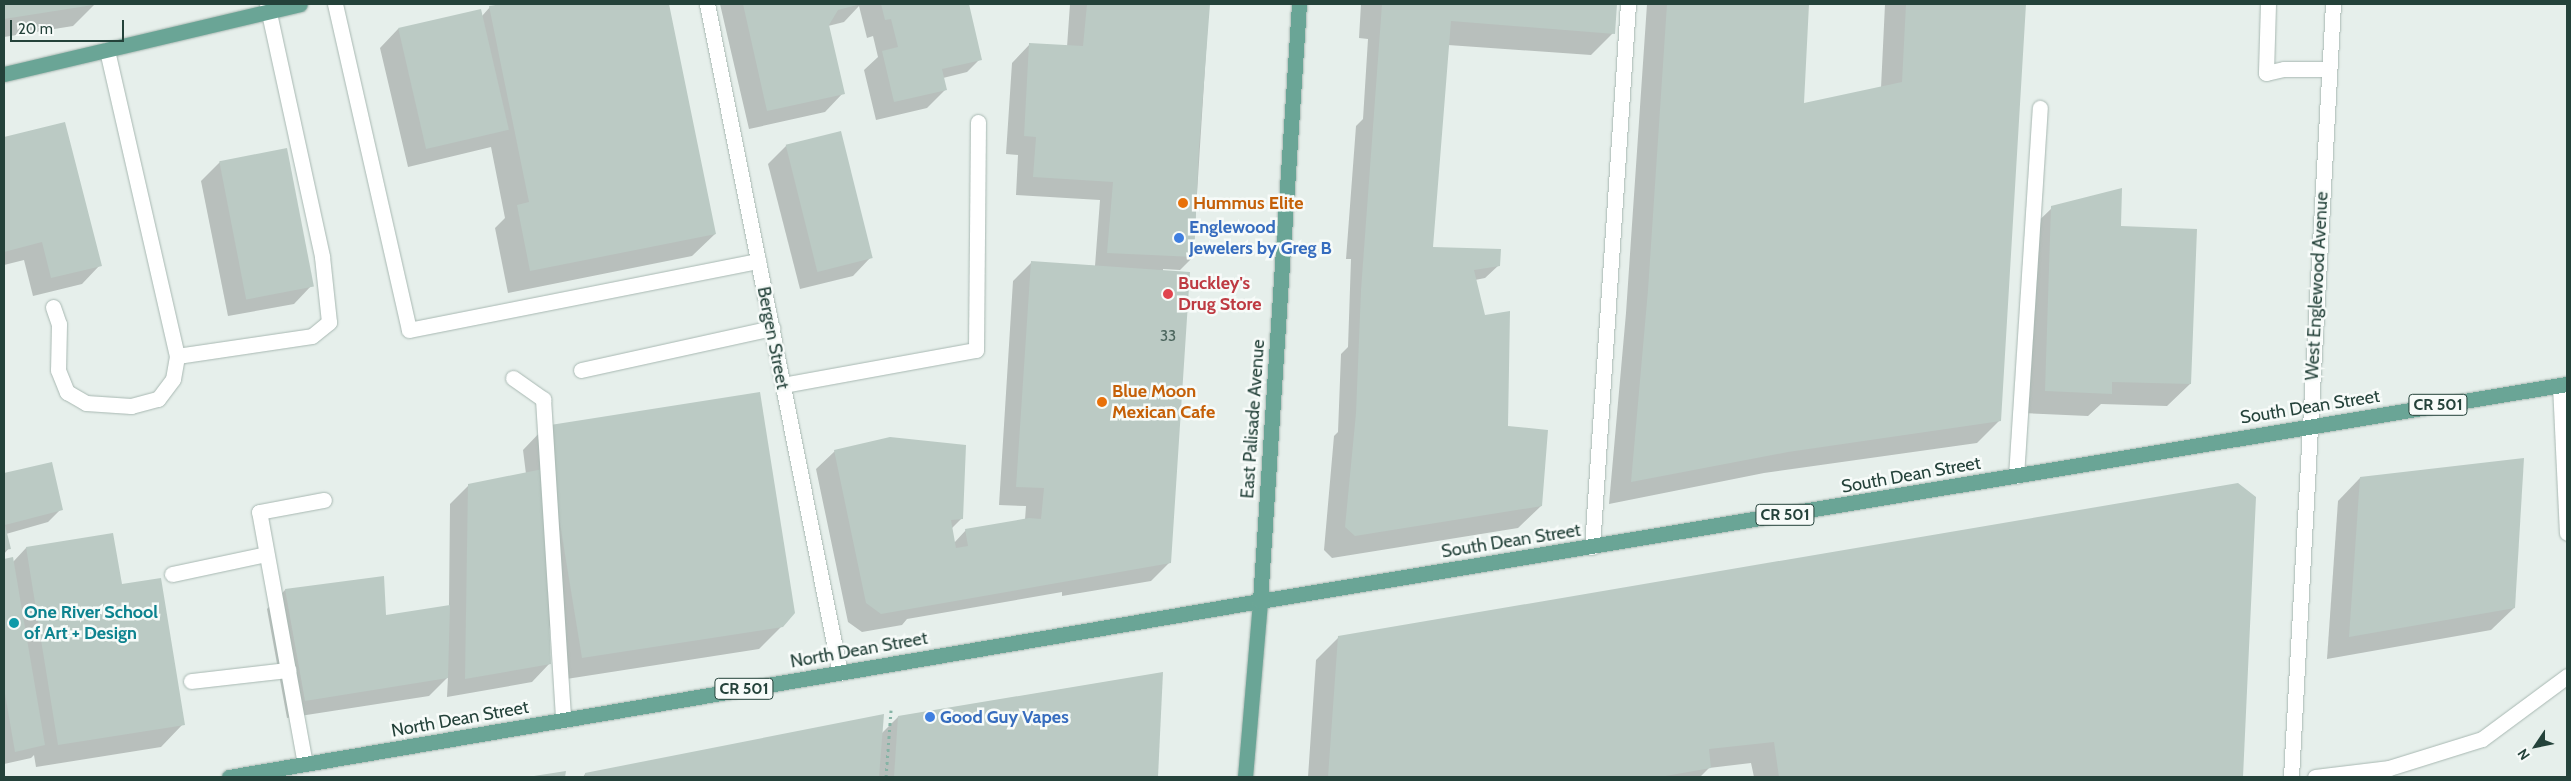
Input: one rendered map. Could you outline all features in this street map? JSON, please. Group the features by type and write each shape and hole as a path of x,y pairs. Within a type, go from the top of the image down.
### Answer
{"main road":[{"path":"4,74 107,50 268,7 300,4"},
{"name":"East Palisade Avenue","path":"1245,777 1260,601 1299,4"},
{"name":"South Dean Street","path":"1260,601 2564,385"},
{"name":"North Dean Street","path":"228,777 1260,601"}],"street":[{"path":"335,4 410,330 758,261"},
{"name":"Bergen Street","path":"707,4 840,673"},
{"path":"1592,547 1628,4"},
{"path":"2268,4 2266,73 2284,69 2330,69"},
{"name":"West Englewood Avenue","path":"2291,777 2333,4"},
{"path":"177,356 312,336 329,322 322,256 268,7"},
{"path":"53,307 59,324 58,370 67,392 86,403 131,406 158,399 173,379 177,356 107,50"},
{"path":"2016,476 2040,108"},
{"path":"783,385 976,350 978,122"},
{"path":"581,370 772,328"},
{"path":"513,378 543,399 563,720"},
{"path":"2564,385 2567,533"},
{"path":"305,764 259,512 324,500"},
{"path":"172,574 266,554"},
{"path":"191,682 288,670"},
{"path":"2316,777 2389,768 2482,739 2567,676"}],"path":[{"path":"886,777 891,710"}],"building":[{"path":"4,4 93,4 93,5 4,19"},
{"path":"502,4 669,4 716,234 530,271 517,205 529,202 489,6"},
{"path":"743,4 861,4 838,10 829,25 845,94 767,111"},
{"path":"881,4 969,4 982,60 942,69 947,90 894,102 882,51 898,47 891,19 885,20"},
{"path":"1087,4 1210,4 1199,147 1194,257 1107,253 1113,182 1033,177 1036,137 1024,136 1029,43 1083,46"},
{"path":"1382,4 1617,4 1615,34 1451,21 1433,247 1501,249 1500,266 1474,270 1485,315 1510,311 1508,426 1548,430 1542,506 1355,536 1345,527 1356,413 1361,290"},
{"path":"1667,4 1809,4 1804,103 1902,82 1906,4 2026,4 2001,421 1788,452 1631,482 1648,290"},
{"path":"481,9 509,130 426,149 398,28"},
{"path":"65,122 102,266 51,278 42,242 4,252 4,137"},
{"path":"841,131 873,258 817,272 786,145"},
{"path":"287,148 314,286 246,300 219,161"},
{"path":"2122,188 2121,226 2197,229 2191,384 2112,382 2112,394 2045,391 2051,206"},
{"path":"1031,261 1190,272 1171,563 881,614 866,603 834,450 890,437 966,445 963,519 951,520 956,548 968,546 965,529 1029,518 1041,519 1044,488 1016,487"},
{"path":"760,392 795,613 783,627 582,658 544,426"},
{"path":"2524,458 2515,608 2349,637 2360,477"},
{"path":"52,462 63,510 5,525 11,549 4,550 4,473"},
{"path":"543,469 551,664 465,679 468,484"},
{"path":"2238,483 2256,497 2243,777 1779,777 1774,742 1709,749 1711,768 1660,777 1328,777 1338,636"},
{"path":"113,533 122,584 161,578 185,725 58,745 26,547"},
{"name":"One River School of Art + Design","path":"13,557 45,745 15,752 4,688 4,559"},
{"path":"384,576 386,615 450,605 448,678 305,701 285,589"},
{"path":"1163,672 1158,777 894,777 898,716"},
{"path":"884,714 879,777 585,777 585,773"},
{"path":"566,771 565,777 534,777 534,776"}],"place":[{"name":"Hummus Elite","path":"1183,203"},
{"name":"Englewood Jewelers by Greg B","path":"1179,238"},
{"name":"Buckley's Drug Store","path":"1168,294"},
{"name":"Blue Moon Mexican Cafe","path":"1102,402"},
{"name":"One River School of Art + Design","path":"14,623"},
{"name":"Good Guy Vapes","path":"930,717"}]}
